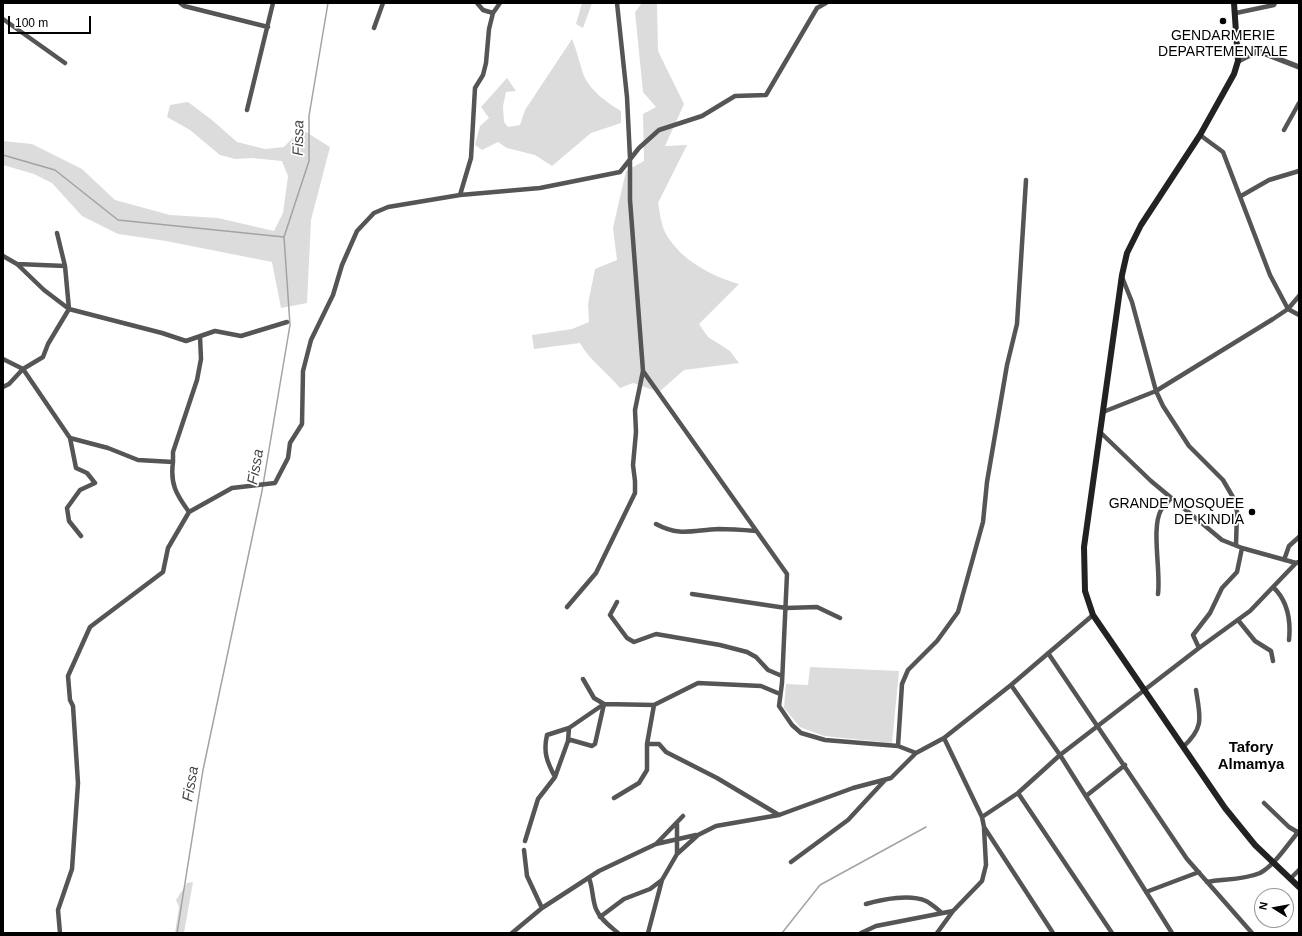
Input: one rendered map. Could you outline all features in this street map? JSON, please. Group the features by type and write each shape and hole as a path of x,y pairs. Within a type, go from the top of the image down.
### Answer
{"main road":[{"path":"1234,3 1236,13 1238,61 1229,86 1200,135 1134,236 1127,253 1122,275 1084,547 1085,591 1093,615 1225,808 1255,845 1299,887"}],"street":[{"path":"180,3 184,6 268,27"},
{"path":"247,110 273,3"},
{"path":"374,28 383,3"},
{"path":"477,3 483,10 493,13"},
{"path":"460,195 471,158 475,88 483,75 486,63 489,29 493,13 500,3"},
{"path":"567,607 596,574 635,494 633,465 636,432 635,410 643,371 630,200 630,158 627,97 617,3"},
{"path":"60,933 58,910 72,869 78,783 73,706 68,676 90,626 163,572 168,548 189,512 232,488 275,483 288,458 290,443 302,424 303,371 311,340 333,295 342,265 358,231 374,214 388,207 460,195 540,188 620,172 639,148 659,130 702,116 735,96 766,95 817,8 826,3"},
{"path":"1236,13 1274,5 1275,3"},
{"path":"3,19 65,63"},
{"path":"1238,61 1258,51 1299,68"},
{"path":"1284,130 1299,103"},
{"path":"1200,135 1223,152 1270,275 1288,308 1299,315"},
{"path":"1241,196 1269,180 1299,171"},
{"path":"898,746 902,684 908,670 937,641 958,612 983,522 987,482 1006,372 1017,324 1026,180"},
{"path":"3,386 9,384 22,369 43,357 48,344 69,309 65,266 58,233"},
{"path":"3,256 18,264 44,290 69,309 162,333 186,341 215,331 241,336 287,322"},
{"path":"18,264 65,266"},
{"path":"1122,275 1132,302 1156,391 1163,406 1189,446 1223,480 1234,499 1237,512 1236,545"},
{"path":"1103,412 1156,391 1288,308 1299,296"},
{"path":"189,512 175,493 171,474 173,452 197,380 201,360 200,336"},
{"path":"3,359 22,369 70,438 76,468 87,473 95,483 80,490 67,508 69,521 81,536"},
{"path":"643,371 787,574 779,706 792,725 801,733 825,740 898,746 916,753"},
{"path":"1100,432 1151,481 1222,540 1242,548 1284,560 1297,562"},
{"path":"70,438 108,448 138,460 172,462"},
{"path":"1158,594 1160,580 1157,526 1161,511 1171,498"},
{"path":"656,524 668,531 680,533 717,529 756,531"},
{"path":"1284,560 1289,546 1299,537"},
{"path":"1199,648 1193,635 1210,613 1222,588 1237,572 1242,548"},
{"path":"982,817 1018,793 1060,755 1199,648 1250,611 1297,562"},
{"path":"1273,587 1283,598 1290,623 1289,640"},
{"path":"692,594 786,608 817,607 840,618"},
{"path":"617,602 610,615 627,638 634,642 656,634 720,644 747,652 756,657 768,670 782,676"},
{"path":"512,933 542,908 599,871 656,844 698,835 716,826 779,815 854,788 891,778 916,753 944,738 1011,685 1093,615"},
{"path":"1238,620 1255,641 1271,651 1273,661"},
{"path":"1048,653 1099,726 1187,859 1252,933"},
{"path":"583,680 594,698 604,704 654,705 698,683 761,686 780,694"},
{"path":"1011,685 1060,755 1172,933"},
{"path":"1183,747 1193,739 1200,721 1196,690"},
{"path":"554,777 549,767 544,749 547,735 569,728 604,704"},
{"path":"568,741 571,740 592,746 595,744 604,704"},
{"path":"614,798 639,783 647,770 647,744 654,705"},
{"path":"525,841 538,799 554,777 568,741 569,728"},
{"path":"937,933 952,911 982,881 986,865 982,817 944,738"},
{"path":"647,744 659,744 666,752 717,778 779,815"},
{"path":"1086,796 1125,765"},
{"path":"791,862 848,820 885,780"},
{"path":"1018,793 1112,933"},
{"path":"1207,882 1245,877 1260,872 1272,862 1299,832 1264,803"},
{"path":"656,844 677,824 683,816"},
{"path":"677,824 677,854"},
{"path":"984,827 1053,933"},
{"path":"648,933 662,880 677,854 698,835"},
{"path":"524,850 527,876 542,908"},
{"path":"1290,879 1299,870"},
{"path":"1146,892 1199,872"},
{"path":"589,878 593,889 596,909 600,917 618,933"},
{"path":"600,917 624,899 650,889 662,880"},
{"path":"866,904 883,899 902,898 926,901 942,913"},
{"path":"861,933 876,926 952,911"}],"shaded area":[{"path":"582,3 592,3 583,28 576,24"},
{"path":"642,3 657,3 658,51 684,104 665,146 687,145 658,203 663,227 672,243 688,259 708,272 739,284 699,324 708,337 730,351 739,363 684,370 659,392 633,383 620,388 594,361 580,343 534,349 532,335 572,329 589,322 588,304 595,269 617,260 613,228 626,171 644,161 643,114 656,107 643,92 635,12"},
{"path":"572,39 584,76 591,87 600,96 621,111 621,123 591,133 552,166 535,155 507,148 498,142 482,150 475,145 480,126 489,118 481,107 507,78 516,91 506,92 503,106 504,122 508,127 520,125 525,110"},
{"path":"188,102 212,120 237,142 265,149 284,147 301,129 330,147 311,220 307,303 281,308 272,262 166,241 118,234 82,216 52,183 34,174 3,165 3,141 32,144 82,169 115,200 170,215 218,218 274,231 283,213 288,176 282,161 252,158 235,159 220,155 190,130 167,117 170,105"},
{"path":"810,667 899,671 892,743 824,736 800,727 784,708 786,684 808,685"},
{"path":"193,882 184,933 175,933 179,907 176,900 187,883"}],"waterway":[{"name":"Fissa","path":"177,933 203,770 262,491 290,325 284,237 309,161 309,116 328,3"},
{"path":"3,155 55,170 118,220 284,237"},
{"path":"782,933 820,885 926,827"}],"place":[{"name":"GENDARMERIE DEPARTEMENTALE","path":"1223,21"},
{"name":"GRANDE MOSQUEE DE KINDIA","path":"1252,512"}],"district":[{"name":"Tafory Almamya","path":"1251,756"}]}
